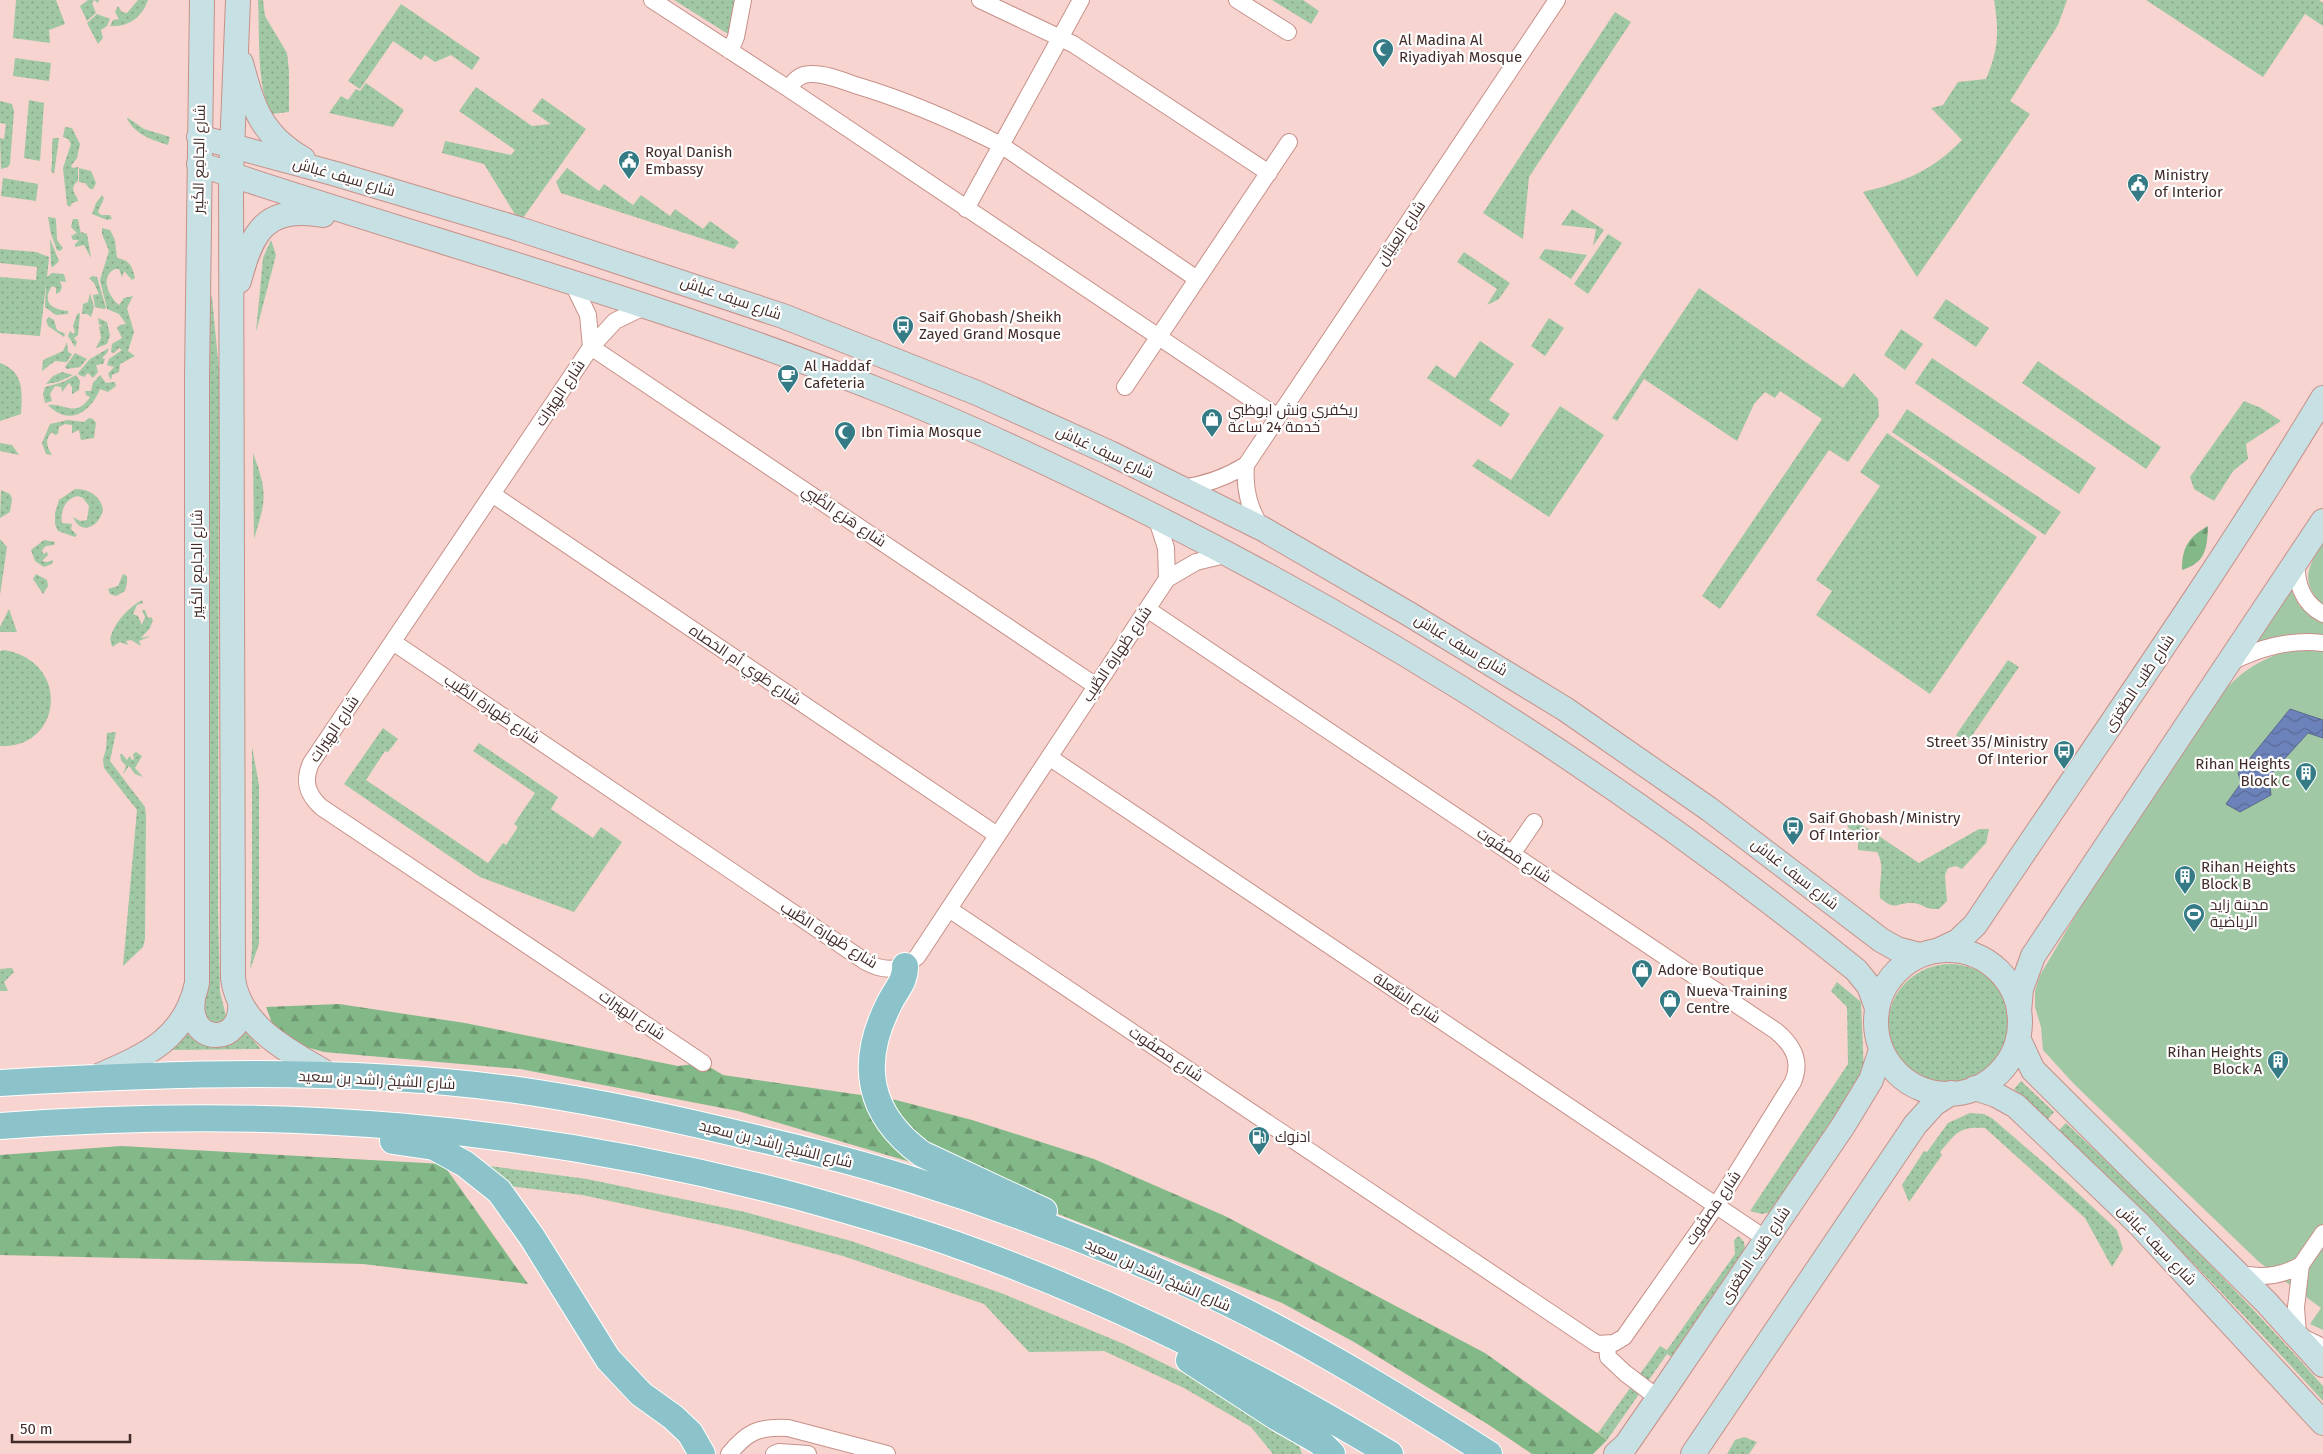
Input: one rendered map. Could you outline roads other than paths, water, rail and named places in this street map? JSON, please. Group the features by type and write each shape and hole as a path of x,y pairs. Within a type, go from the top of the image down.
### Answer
{"main road":[{"path":"894,975 871,1052 870,1072 874,1092 881,1110 892,1127 905,1142 922,1154 1035,1205 1066,1224 1091,1245"},
{"name":"شارع الشيخ راشد بن سعيد","path":"0,1083 171,1074 330,1076 417,1080 509,1089 625,1108 839,1158 915,1180 994,1208 1183,1282 1287,1334 1422,1412 1489,1454"},
{"path":"0,1126 106,1119 249,1117 395,1124 460,1131 601,1152 724,1177 844,1209 956,1244 1094,1299 1250,1374 1390,1454"},
{"path":"249,1117 434,1147 465,1164 499,1191 532,1237 608,1359 641,1394 673,1417 690,1433 702,1454"},
{"path":"1094,1299 1278,1418 1320,1442 1332,1454"}],"street":[{"name":"شارع الجامِع الكَبِير","path":"202,0 216,170 231,312 233,978 240,1002 269,1037 330,1076"},
{"path":"214,0 214,141 209,149 216,170 343,212 646,306 740,338 882,391 1007,445 1156,517 1341,615 1444,676 1644,808 1732,872 1856,970 1869,986 1877,1008"},
{"name":"شارع الجامِع الكَبِير","path":"214,141 237,46 238,0"},
{"path":"652,0 789,89 1278,417"},
{"path":"730,51 736,37 743,0"},
{"path":"980,0 1060,37 1086,52 1269,173"},
{"path":"966,209 1081,0"},
{"path":"1237,0 1288,32"},
{"name":"شارع العِبَيَّان","path":"1181,488 1215,481 1246,465 1557,0"},
{"path":"237,46 255,108 266,130 286,148 329,172"},
{"path":"789,89 796,79 809,74 834,78 912,103 1001,145 1197,279"},
{"name":"شارع سيف غباش","path":"214,141 329,172 519,229 807,324 977,393 1110,453 1263,529 1409,614 1564,709 1709,809 1881,940 1897,949 1928,953"},
{"path":"1125,387 1289,142"},
{"name":"شارع الجامِع الكَبِير","path":"96,1077 143,1056 156,1048 177,1027 192,999 198,973 216,170"},
{"path":"231,312 248,249 260,230 282,215 297,212 325,215 343,212"},
{"name":"شارع الهِيَرات","path":"573,284 588,315 591,347"},
{"name":"شارع الهِيَرات","path":"646,306 615,321 591,347 311,763 307,772 306,782 314,800 321,807 703,1063"},
{"name":"شارع هَزع الظَّبِي","path":"591,347 1096,686"},
{"name":"شارع طُنب الصُّغرَى","path":"1928,953 1958,941 1975,925 2155,659 2323,398"},
{"path":"1246,465 1247,497 1255,518 1263,529"},
{"name":"شارع طَوِي أم الحَصاه","path":"492,494 998,835"},
{"path":"1156,517 1166,548 1167,579"},
{"path":"2019,1012 2012,988 1996,968 1974,955 1962,951 1928,953 1910,960 1892,976 1883,991 1877,1008 1876,1029 1881,1050 1895,1071 1915,1086 1939,1093 1951,1093 1975,1088 1994,1076 2002,1068 2015,1049 2018,1038 2021,989 2033,956 2323,521"},
{"name":"شارع ظَهارة الطِّيب","path":"393,642 858,957 894,975 917,957 1167,579 1196,562 1229,554"},
{"path":"2297,560 2297,578 2300,588 2311,605 2323,614"},
{"name":"شارع مَصفُوت","path":"949,909 1597,1344 1607,1344 1624,1337 1716,1206 1793,1082 1797,1060 1791,1045 1776,1031 1147,609"},
{"path":"2229,663 2274,645 2301,641 2323,643"},
{"name":"شارع الشُّعلة","path":"1049,757 1766,1239"},
{"path":"1512,854 1534,822"},
{"path":"192,999 191,1009 194,1022 203,1031 215,1035 228,1032 237,1023 241,1010 240,1002"},
{"path":"2018,1038 2033,1070 2298,1335 2323,1365"},
{"name":"شارع طُنب الصُّغرَى","path":"1621,1451 1864,1092 1877,1066 1881,1050"},
{"name":"شارع سيف غباش","path":"1975,1088 1996,1095 2016,1106 2132,1217 2323,1423"},
{"path":"1694,1454 1915,1125 1929,1109 1951,1093"},
{"path":"2298,1335 2296,1308 2301,1265 2323,1233"},
{"path":"2237,1273 2278,1276 2301,1265"},
{"path":"2298,1335 2323,1347"},
{"path":"1607,1344 1606,1353 1616,1364 1630,1369 1661,1394"},
{"path":"729,1454 740,1441 757,1430 771,1427 788,1428 887,1454"},
{"path":"774,1454 780,1452 808,1454"}],"water":[{"path":"2290,709 2323,720 2323,738 2308,733 2269,776 2271,795 2240,812 2226,804 2241,783 2238,773"}],"place":[{"name":"Al Madina Al Riyadiyah Mosque","path":"1383,68"},
{"name":"Royal Danish Embassy","path":"629,180"},
{"name":"Ministry of Interior","path":"2138,203"},
{"name":"Saif Ghobash/Sheikh Zayed Grand Mosque","path":"903,345"},
{"name":"Al Haddaf Cafeteria","path":"788,394"},
{"name":"ريكفري ونش ابوظبي خدمة 24 ساعة","path":"1212,438"},
{"name":"Ibn Timia Mosque","path":"845,451"},
{"name":"Street 35/Ministry Of Interior","path":"2064,770"},
{"name":"Rihan Heights Block C","path":"2306,792"},
{"name":"Saif Ghobash/Ministry Of Interior","path":"1793,846"},
{"name":"Rihan Heights Block B","path":"2185,895"},
{"name":"مدينة زايد الرياضية","path":"2194,933"},
{"name":"Adore Boutique","path":"1642,989"},
{"name":"Nueva Training Centre","path":"1670,1019"},
{"name":"Rihan Heights Block A","path":"2278,1080"},
{"name":"ادنوك","path":"1259,1156"}]}
